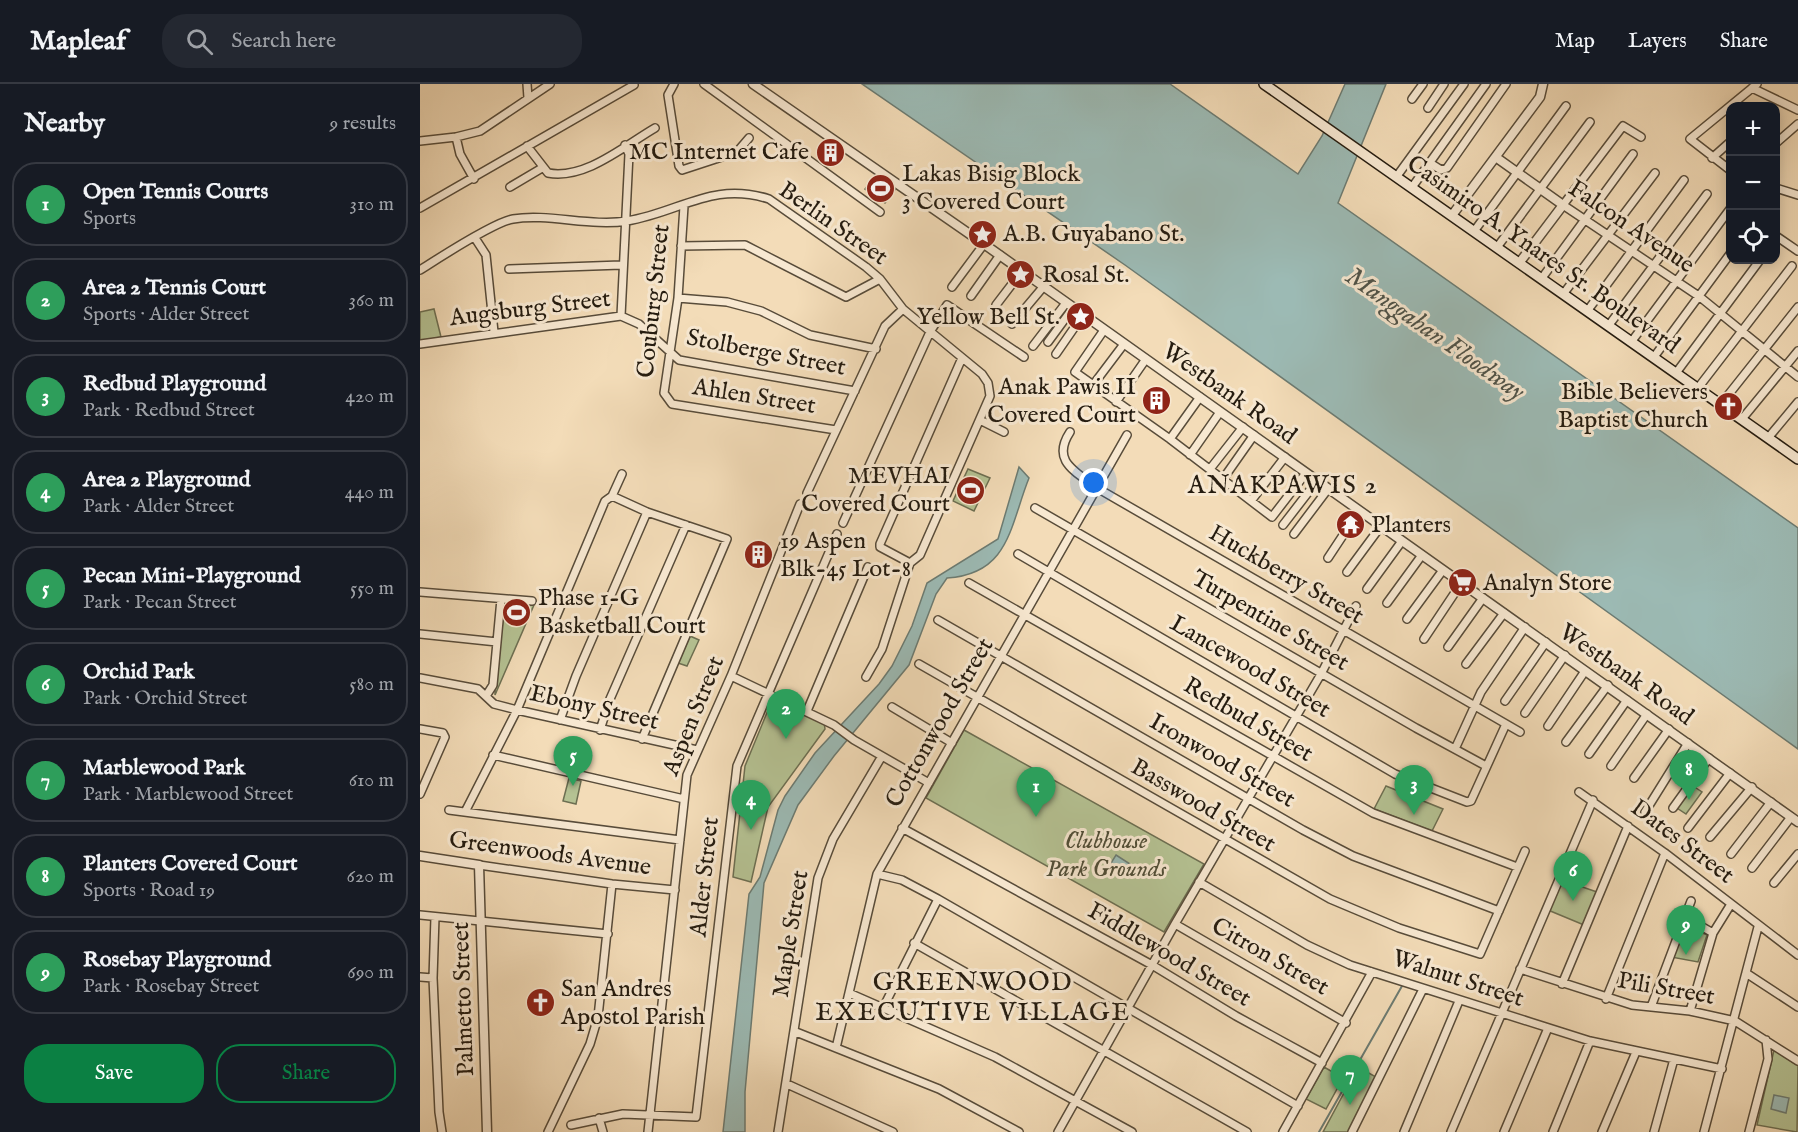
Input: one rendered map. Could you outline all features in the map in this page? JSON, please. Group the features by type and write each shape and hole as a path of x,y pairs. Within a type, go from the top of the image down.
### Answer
{"main road":[{"name":"Casimiro A. Ynares Sr. Boulevard","path":"1264,84 1453,214 1768,438 1796,453"}],"street":[{"path":"527,84 528,98"},
{"path":"420,141 456,137 485,128 550,84"},
{"path":"674,84 668,95 678,166 682,170 737,152 749,138"},
{"path":"704,84 880,212"},
{"name":"Westbank Road","path":"753,84 1000,255 1462,582 1504,613 1523,631 1546,642 1752,787 1768,805 1795,820"},
{"path":"1412,99 1423,84"},
{"path":"1428,108 1444,84"},
{"path":"1397,176 1464,84"},
{"path":"1413,186 1486,84"},
{"path":"1430,163 1441,170 1447,168 1506,84"},
{"path":"1453,214 1540,98 1542,84"},
{"path":"420,208 634,85"},
{"path":"1726,167 1690,142 1691,137 1754,86 1774,102"},
{"path":"1780,105 1798,110"},
{"path":"1475,230 1566,106"},
{"path":"1498,246 1590,122"},
{"path":"1780,140 1798,124"},
{"path":"1520,262 1623,126 1641,137"},
{"path":"527,146 542,168 548,173 562,176 582,170 655,128"},
{"path":"456,137 460,154 474,179"},
{"path":"621,316 621,265 626,221 629,154 626,145"},
{"path":"1712,158 1726,146"},
{"path":"1542,278 1633,154"},
{"name":"Falcon Avenue","path":"1497,158 1540,190 1721,312 1798,377"},
{"path":"510,187 542,168"},
{"path":"1564,293 1655,173"},
{"path":"1588,310 1684,180"},
{"path":"1780,189 1798,195"},
{"name":"Berlin Street","path":"420,270 512,219 626,221 684,206 716,194 733,192 769,200 880,279 903,309 982,374 988,383 990,396 920,555 910,563 882,649 866,677"},
{"path":"1609,325 1707,194"},
{"name":"Couburg Street","path":"667,399 664,393 678,298 684,206"},
{"path":"1632,341 1730,210"},
{"path":"475,238 486,255 494,332"},
{"path":"1780,239 1798,251"},
{"path":"952,287 984,244"},
{"path":"681,246 749,246 846,297 880,279"},
{"path":"970,296 1000,255"},
{"path":"1654,357 1726,261"},
{"path":"1676,373 1757,264"},
{"path":"509,269 621,265"},
{"path":"1698,388 1792,266"},
{"path":"996,305 1022,271"},
{"path":"1012,324 1044,286"},
{"path":"678,298 738,304 761,311 810,335 876,349"},
{"path":"843,523 930,332 948,304 1024,357"},
{"path":"1048,342 1070,305"},
{"path":"1033,346 1070,305"},
{"path":"1721,404 1798,307"},
{"path":"807,493 887,324 903,309"},
{"path":"1056,354 1083,315"},
{"name":"Augsburg Street","path":"420,344 621,316 639,324 669,351"},
{"path":"1104,330 1075,372 1170,439 1251,501 1274,516 1306,473"},
{"path":"1093,385 1124,344"},
{"name":"Stolberge Street","path":"669,351 679,360 855,390"},
{"path":"1742,419 1798,351"},
{"path":"910,563 880,547 880,544 962,358"},
{"path":"1116,402 1146,359"},
{"path":"1170,439 1200,398"},
{"name":"Ahlen Street","path":"667,399 672,404 836,430"},
{"path":"1768,438 1798,402"},
{"path":"1190,455 1220,412"},
{"path":"980,420 1004,432"},
{"path":"1210,469 1243,427"},
{"name":"Huckberry Street","path":"1070,432 1062,445 1062,454 1077,473 1097,488 1520,732"},
{"name":"Cottonwood Street","path":"836,1048 877,874 1127,435"},
{"path":"1223,478 1254,435"},
{"path":"1251,501 1285,457"},
{"path":"465,812 517,710 596,520 606,499 612,496 622,474"},
{"path":"1283,525 1317,481"},
{"path":"1294,534 1328,489"},
{"path":"612,496 647,512 727,539 642,739"},
{"name":"Aspen Street","path":"648,1132 687,776 731,676 801,504"},
{"name":"Turpentine Street","path":"1035,508 1321,674 1486,766"},
{"path":"1328,558 1359,511"},
{"path":"560,720 576,676 647,512"},
{"path":"600,730 610,699 686,525"},
{"path":"1347,573 1381,526"},
{"name":"Alder Street","path":"571,1125 623,1114 651,1114 693,1119 698,1114 737,766 837,534"},
{"path":"1367,589 1402,540"},
{"name":"Lancewood Street","path":"1018,554 1395,774 1469,802 1486,766"},
{"path":"1387,603 1422,555"},
{"path":"807,711 868,567"},
{"path":"1407,619 1443,570"},
{"path":"1424,639 1462,582"},
{"name":"Redbud Street","path":"969,583 1373,813 1517,867"},
{"path":"420,592 532,601"},
{"path":"1448,647 1483,598"},
{"path":"486,696 493,686 501,599"},
{"path":"1058,1132 1223,840 1345,632 1356,606"},
{"path":"1466,664 1504,613"},
{"name":"Ironwood Street","path":"938,620 1353,856 1499,911"},
{"path":"1455,749 1481,692 1523,631"},
{"path":"420,634 497,642"},
{"path":"1504,700 1546,642"},
{"path":"1525,713 1565,655"},
{"name":"Basswood Street","path":"919,664 1223,840 1330,899 1399,928 1480,954 1499,911"},
{"path":"1548,726 1586,670"},
{"path":"731,676 834,725 854,740 929,783"},
{"name":"Ebony Street","path":"420,678 478,689 494,704 517,710 697,750"},
{"path":"1566,742 1608,686"},
{"path":"1590,754 1627,699"},
{"path":"892,707 952,743"},
{"path":"1611,766 1647,714"},
{"path":"1486,766 1506,724"},
{"path":"420,729 443,733 445,737 420,794"},
{"path":"1634,778 1669,729"},
{"path":"1645,812 1688,743"},
{"path":"493,755 684,799"},
{"name":"Maple Street","path":"778,1132 796,1032 818,878 833,839 882,756"},
{"path":"1673,808 1709,758"},
{"path":"1688,828 1730,773"},
{"path":"1710,837 1752,787"},
{"name":"Dates Street","path":"1579,792 1665,853 1758,927 1798,955"},
{"path":"1451,1132 1593,800"},
{"path":"1731,854 1768,805"},
{"path":"449,810 680,840"},
{"path":"1752,868 1795,820"},
{"path":"1562,984 1628,826"},
{"name":"Fiddlewood Street","path":"902,828 1152,965 1236,1016 1322,1063"},
{"path":"1499,911 1525,851"},
{"path":"1606,999 1665,853"},
{"path":"1774,883 1798,854"},
{"name":"Greenwoods Avenue","path":"420,856 612,884 675,890"},
{"name":"Palmetto Street","path":"479,865 488,1132"},
{"path":"877,874 902,880 938,899 1298,1106"},
{"name":"Walnut Street","path":"1199,882 1316,949 1372,972 1590,1041 1722,1069"},
{"path":"548,1132 590,1044 598,1017 612,884"},
{"path":"883,1008 938,899"},
{"path":"1651,1007 1691,901"},
{"path":"1690,1011 1713,933 1731,904"},
{"path":"420,915 481,919 608,934"},
{"path":"435,917 433,978 439,1112 442,1132"},
{"path":"1685,917 1713,933"},
{"name":"Citron Street","path":"1175,924 1346,1023"},
{"path":"1704,1132 1758,927"},
{"path":"914,943 1247,1132"},
{"name":"Pili Street","path":"1520,969 1606,999 1690,1011 1735,1021 1798,1061"},
{"path":"1283,1132 1346,1023 1372,972"},
{"path":"1746,973 1798,1007"},
{"path":"420,977 433,978"},
{"path":"1353,1132 1423,989"},
{"path":"849,993 995,1058 1132,1132"},
{"path":"1404,1132 1459,1001"},
{"path":"1504,1132 1548,1028"},
{"path":"796,1032 939,1089 1019,1132"},
{"path":"1749,1132 1768,1059 1766,1040"},
{"path":"1553,1132 1590,1041"},
{"path":"1768,1059 1778,1047"},
{"path":"1602,1132 1636,1052"},
{"path":"1654,1132 1674,1059"},
{"path":"787,1084 893,1132"},
{"path":"599,1118 603,1132"}],"green space":[{"name":"Lakas Bisig Block 3 Covered Court","path":"877,173 897,187 885,203 865,189"},
{"path":"434,309 441,337 420,341 420,312"},
{"name":"MEVHAI Covered Court","path":"968,469 990,478 974,511 953,501"},
{"path":"505,604 534,605 495,695 495,685"},
{"path":"690,636 699,640 687,666 678,663"},
{"path":"773,698 824,722 825,729 768,807 751,882 733,877 745,766"},
{"name":"Clubhouse Park Grounds","path":"964,730 1204,864 1164,932 926,798"},
{"path":"569,778 581,781 576,804 563,801"},
{"path":"1386,786 1443,809 1432,831 1374,809"},
{"path":"1693,786 1702,792 1686,814 1677,808"},
{"path":"1562,880 1597,892 1584,925 1548,910"},
{"path":"1683,924 1707,935 1698,962 1671,957"},
{"path":"1774,1050 1798,1066 1797,1132 1757,1125"},
{"path":"1324,1067 1343,1078 1326,1109 1306,1099"},
{"path":"1358,1067 1376,1077 1350,1132 1323,1132"}],"water":[{"name":"Manggahan Floodway","path":"862,84 1170,84 1298,174 1322,136 1345,84 1386,84 1338,203 1798,528 1798,749 1125,265"},
{"path":"1019,467 1029,478 1011,529 996,557 984,567 968,574 947,578 936,594 909,665 834,756 798,805 764,883 745,1092 745,1132 723,1132 749,894 760,877 778,810 815,753 879,684 892,666 912,626 927,583 998,539"},
{"path":"1116,855 1130,864 1125,872 1111,863"},
{"path":"1774,1095 1789,1098 1786,1113 1771,1109"}],"waterway":[{"path":"1319,1132 1402,986"}],"place":[{"name":"MC Internet Cafe","path":"830,152"},
{"name":"Lakas Bisig Block 3 Covered Court","path":"881,188"},
{"name":"A.B. Guyabano St.","path":"982,234"},
{"name":"Rosal St.","path":"1021,275"},
{"name":"Yellow Bell St.","path":"1081,317"},
{"name":"Anak Pawis II Covered Court","path":"1157,401"},
{"name":"Bible Believers Baptist Church","path":"1729,406"},
{"name":"MEVHAI Covered Court","path":"971,490"},
{"name":"Planters","path":"1350,525"},
{"name":"19 Aspen Blk-45 Lot-8","path":"759,555"},
{"name":"Analyn Store","path":"1462,583"},
{"name":"Phase 1-G Basketball Court","path":"517,612"},
{"name":"Area 2 Tennis Court","path":"786,739"},
{"name":"Pecan Mini-Playground","path":"573,786"},
{"name":"Planters Covered Court","path":"1689,800"},
{"name":"Redbud Playground","path":"1414,815"},
{"name":"Open Tennis Courts","path":"1036,817"},
{"name":"Area 2 Playground","path":"751,830"},
{"name":"Orchid Park","path":"1573,901"},
{"name":"Rosebay Playground","path":"1686,955"},
{"name":"San Andres Apostol Parish","path":"540,1003"},
{"name":"Marblewood Park","path":"1350,1105"}],"district":[{"name":"ANAKPAWIS 2","path":"1283,485"},
{"name":"GREENWOOD EXECUTIVE VILLAGE","path":"973,997"}]}
